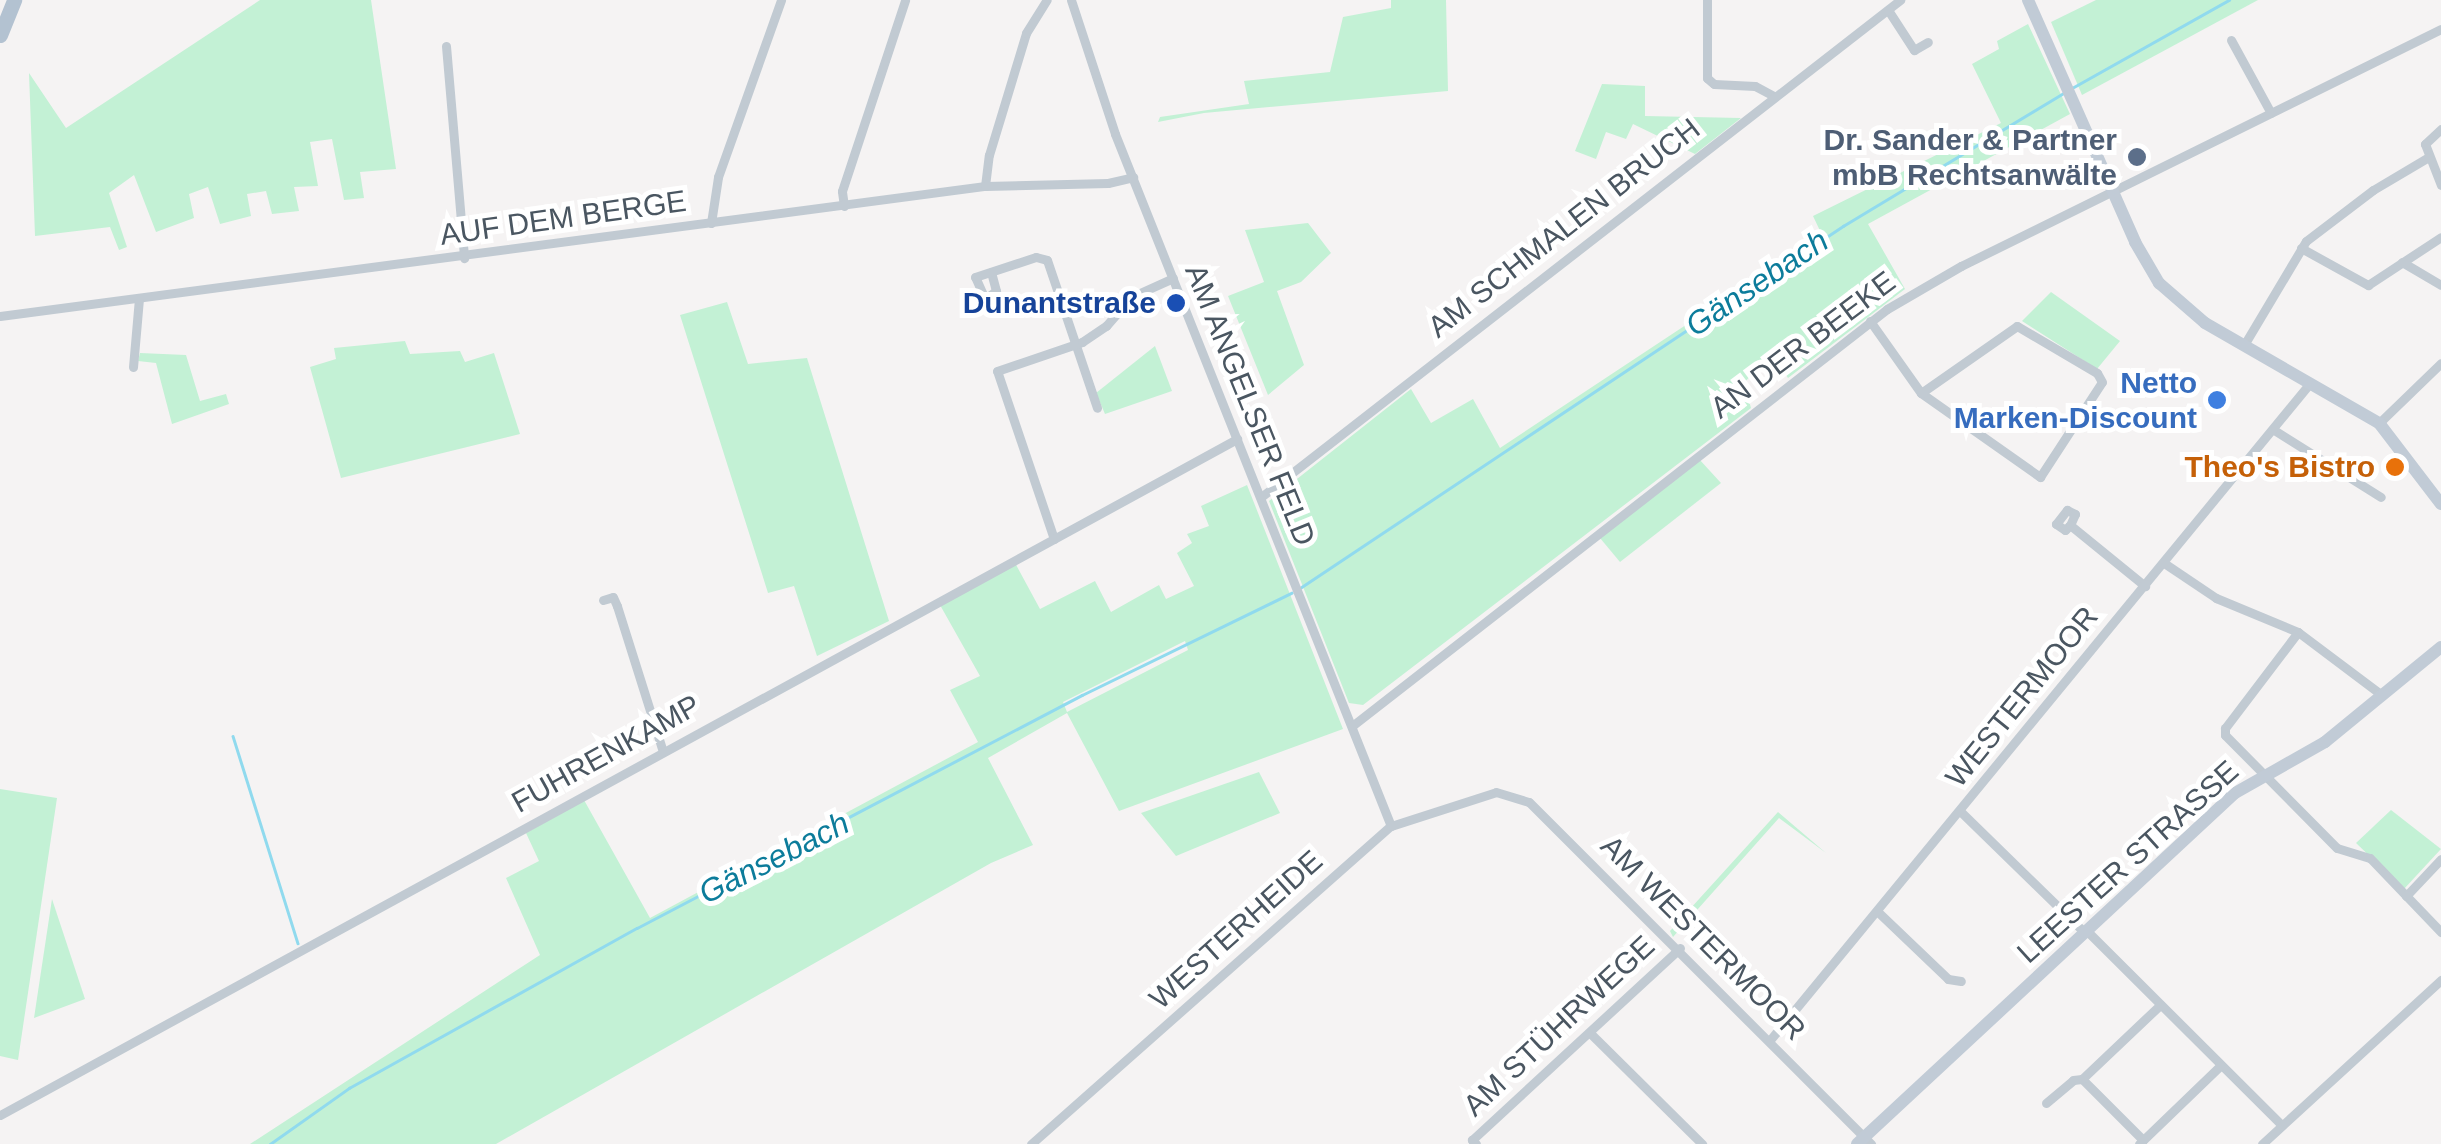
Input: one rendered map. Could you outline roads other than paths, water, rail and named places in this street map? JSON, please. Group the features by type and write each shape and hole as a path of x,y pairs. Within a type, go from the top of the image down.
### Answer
{"main road":[{"path":"0,34 14,0"}],"street":[{"path":"711,223 718,177 781,0"},
{"path":"844,206 842,191 904,0"},
{"path":"985,186 990,155 1026,33 1047,0"},
{"name":"AM ANGELSER FELD","path":"1071,0 1133,177 1391,826"},
{"path":"1707,0 1707,78 1714,84 1755,86 1774,96"},
{"name":"AM SCHMALEN BRUCH","path":"1260,497 1900,0"},
{"path":"2028,0 2113,192 2159,283 2189,313 2379,423 2441,504"},
{"path":"1888,10 1914,50 1928,42"},
{"name":"AN DER BEEKE","path":"1352,726 1870,321 1923,286 2441,28"},
{"path":"2231,40 2271,113"},
{"path":"446,46 464,258"},
{"path":"2441,129 2426,139 2427,158 2441,185"},
{"path":"2244,345 2302,248 2373,190 2427,158"},
{"name":"AUF DEM BERGE","path":"0,316 464,258 985,186 1108,183 1133,177"},
{"path":"2302,248 2368,285 2441,237"},
{"path":"990,272 1036,257 1047,260 1097,408"},
{"path":"2402,262 2441,285"},
{"path":"1054,539 997,371 1075,344 1106,326 1131,297 1173,278"},
{"path":"133,367 139,298"},
{"path":"1870,321 1921,393 2040,478 2102,382 2097,373 2017,326 1921,393"},
{"path":"2379,423 2441,363"},
{"name":"WESTERMOOR","path":"1770,1040 2310,383"},
{"path":"2274,430 2381,497"},
{"name":"FUHRENKAMP","path":"0,1115 1236,439"},
{"path":"2070,526 2145,586"},
{"path":"2164,564 2216,598 2298,632 2382,696"},
{"path":"602,600 613,597 617,606 664,752"},
{"path":"2298,632 2225,728 2225,735 2338,848 2368,856 2441,932"},
{"name":"LEESTER STRASSE","path":"1865,1142 2235,793 2325,742 2441,647"},
{"name":"WESTERHEIDE","path":"1031,1144 1391,826 1496,792"},
{"name":"AM WESTERMOOR","path":"1496,792 1530,802 1680,948 1865,1142"},
{"path":"1960,812 2282,1125"},
{"path":"2406,896 2441,859"},
{"path":"1878,912 1948,979 1961,981"},
{"name":"AM STÜHRWEGE","path":"1474,1142 1680,948"},
{"path":"2262,1144 2441,980"},
{"path":"2046,1103 2073,1080 2082,1079 2160,1005"},
{"path":"1590,1033 1702,1144"},
{"path":"2082,1079 2141,1142 2220,1066"}],"waterway":[{"name":"Gänsebach","path":"2072,88 2229,0"},
{"name":"Gänsebach","path":"1300,588 1843,226 2065,92"},
{"name":"Gänsebach","path":"270,1144 349,1088 637,928 1082,695 1291,593"},
{"path":"233,736 298,943"}],"place":[{"name":"Dr. Sander & Partner mbB Rechtsanwälte","path":"2137,157"},
{"name":"Dunantstraße","path":"1176,303"},
{"name":"Netto Marken-Discount","path":"2217,400"},
{"name":"Theo's Bistro","path":"2395,467"}]}
